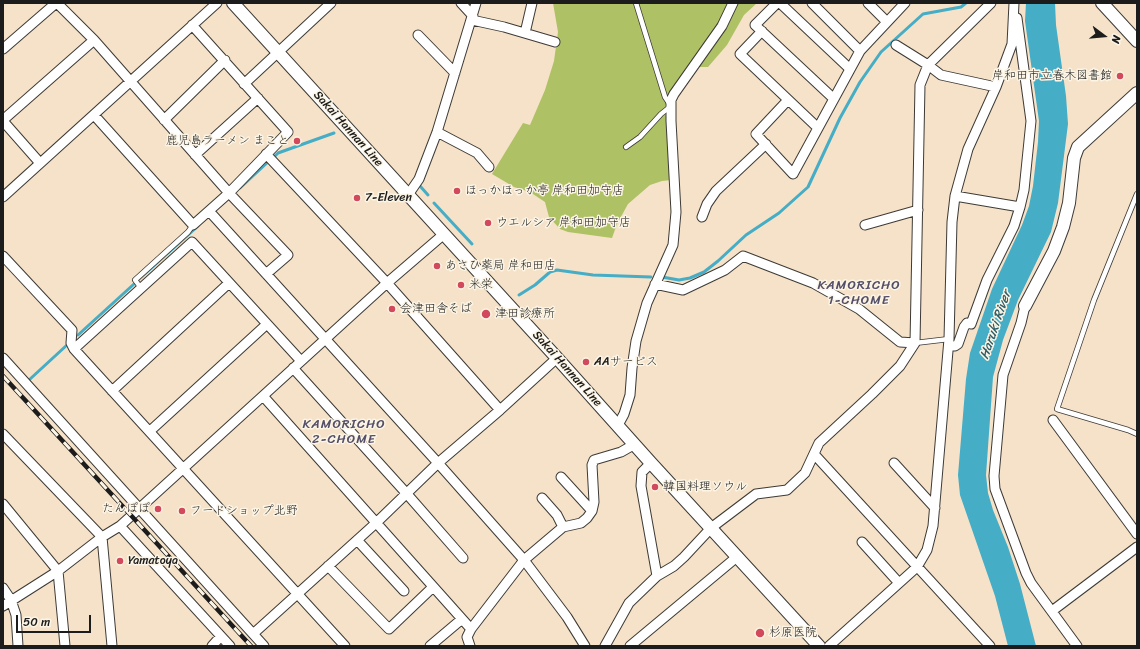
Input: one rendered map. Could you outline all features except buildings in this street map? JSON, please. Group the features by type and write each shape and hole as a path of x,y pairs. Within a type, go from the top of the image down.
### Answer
{"main road":[{"name":"Sakai Hannan Line","path":"233,3 651,463 820,646"},
{"path":"1102,3 1137,41"},
{"path":"1025,306 1054,251 1063,227 1069,203 1074,158 1078,147 1137,93"}],"street":[{"path":"3,49 57,3 94,40 229,193 288,255 266,274"},
{"path":"3,196 217,3"},
{"path":"244,84 331,3"},
{"path":"461,3 472,18 555,42"},
{"path":"408,195 419,179 437,132 476,3"},
{"path":"525,33 532,3"},
{"path":"618,425 624,414 630,395 636,341 647,303 673,245 676,212 671,100 722,26 733,3"},
{"path":"834,99 755,25 778,3 850,69"},
{"path":"812,3 860,51"},
{"path":"868,3 887,22"},
{"path":"788,101 756,134 793,174 860,51 905,3"},
{"path":"605,646 629,603 658,576 679,561 711,528 756,494 787,490 805,473 819,442 872,394 900,366 915,343 920,84 928,65 991,3"},
{"path":"829,646 917,567 927,550 933,526 935,508 949,342 952,222 955,196 968,149 996,87 1012,44 1015,3"},
{"path":"949,342 955,346 958,344 964,327 967,324 971,324 987,280 1014,226 1024,190 1031,122 1015,3"},
{"path":"94,115 193,225 229,193 288,132 192,25"},
{"path":"762,31 740,54 818,128"},
{"path":"40,163 3,121 94,40"},
{"path":"420,41 455,73"},
{"path":"896,45 941,75 996,87"},
{"path":"164,120 224,60"},
{"path":"195,155 258,98"},
{"path":"437,132 477,153 489,167"},
{"path":"702,217 707,204 716,191 766,144"},
{"path":"266,154 387,283 500,410"},
{"path":"955,196 1020,207"},
{"path":"865,225 918,210"},
{"path":"209,211 524,560 567,617 585,646"},
{"path":"3,606 58,571 102,537 120,526 387,283 444,234"},
{"path":"74,348 192,242 301,361"},
{"path":"3,256 72,330 71,343 74,348 150,431 182,469 298,593 344,646"},
{"path":"655,284 683,290 725,270 743,256 813,283 859,309 900,342 915,343"},
{"path":"112,391 229,283"},
{"path":"1025,306 1021,323 1003,375 994,476 995,489 1026,574 1077,646"},
{"path":"150,431 267,324"},
{"path":"3,358 138,509 264,646"},
{"path":"253,634 376,523 438,463 500,410 557,358"},
{"path":"293,368 463,558"},
{"path":"263,396 471,629"},
{"path":"1053,420 1137,534"},
{"path":"3,434 102,537 112,646"},
{"path":"470,646 467,637 471,629 524,560 563,527 581,523 592,511 594,502 592,465 594,460 622,452 634,444"},
{"path":"814,454 990,646"},
{"path":"651,463 642,472 641,486 658,576"},
{"path":"894,463 935,508"},
{"path":"561,476 592,511"},
{"path":"3,504 58,571 65,646"},
{"path":"544,504 557,515 563,527"},
{"path":"120,526 230,646"},
{"path":"357,540 404,591"},
{"path":"862,542 899,583"},
{"path":"1052,611 1137,547"},
{"path":"630,646 738,556"},
{"path":"328,566 389,630 433,586"},
{"path":"3,588 11,600 16,615 18,646"},
{"path":"430,646 462,619"},
{"path":"212,646 221,636"}],"lane":[{"path":"626,147 640,136 661,114 671,106 665,97 636,3"},
{"path":"1137,194 1094,300 1057,409 1137,434"},
{"path":"142,288 135,280 188,232 193,225"},
{"path":"915,343 949,342"}],"green space":[{"path":"553,3 757,3 744,15 727,45 708,67 699,67 691,64 669,96 665,106 672,180 662,181 650,185 628,204 617,224 612,238 568,232 560,229 549,217 545,202 530,192 514,187 492,174 523,123 530,125 545,90 554,61 558,32"}],"water":[{"name":"Haruki River","path":"1026,3 1055,3 1056,25 1066,96 1068,124 1058,203 1051,232 1018,300 1003,340 993,377 986,475 988,493 1020,584 1036,646 1008,646 995,596 960,495 958,475 966,379 970,353 992,289 1022,225 1029,206 1033,186 1039,121 1025,21"}],"waterway":[{"path":"662,277 679,280 690,278 704,272 746,235 779,213 808,187 840,118 860,82 881,52 923,14 961,7 966,3"},
{"path":"274,157 278,153 334,133"},
{"path":"240,188 269,161"},
{"path":"420,186 428,195"},
{"path":"434,203 472,244"},
{"path":"138,280 198,226"},
{"path":"519,295 535,285 550,272 557,270 593,275 651,277"},
{"path":"78,335 134,284"},
{"path":"29,380 67,345"}],"railway":[{"path":"3,376 251,646"}],"place":[{"name":"岸和田市立春木図書館","path":"1120,76"},
{"name":"鹿児島ラーメン まこと","path":"297,141"},
{"name":"ほっかほっか亭 岸和田加守店","path":"457,191"},
{"name":"7-Eleven","path":"357,198"},
{"name":"ウエルシア 岸和田加守店","path":"488,223"},
{"name":"あさひ薬局 岸和田店","path":"437,266"},
{"name":"米栄","path":"461,285"},
{"name":"会津田舎そば","path":"392,309"},
{"name":"津田診療所","path":"486,314"},
{"name":"AAサービス","path":"586,362"},
{"name":"韓国料理ソウル","path":"655,487"},
{"name":"たんぽぽ","path":"158,509"},
{"name":"フードショップ北野","path":"182,511"},
{"name":"Yamatoya","path":"120,561"},
{"name":"杉原医院","path":"760,633"}],"district":[{"name":"KAMORICHO 1-CHOME","path":"859,294"},
{"name":"KAMORICHO 2-CHOME","path":"344,432"}]}
